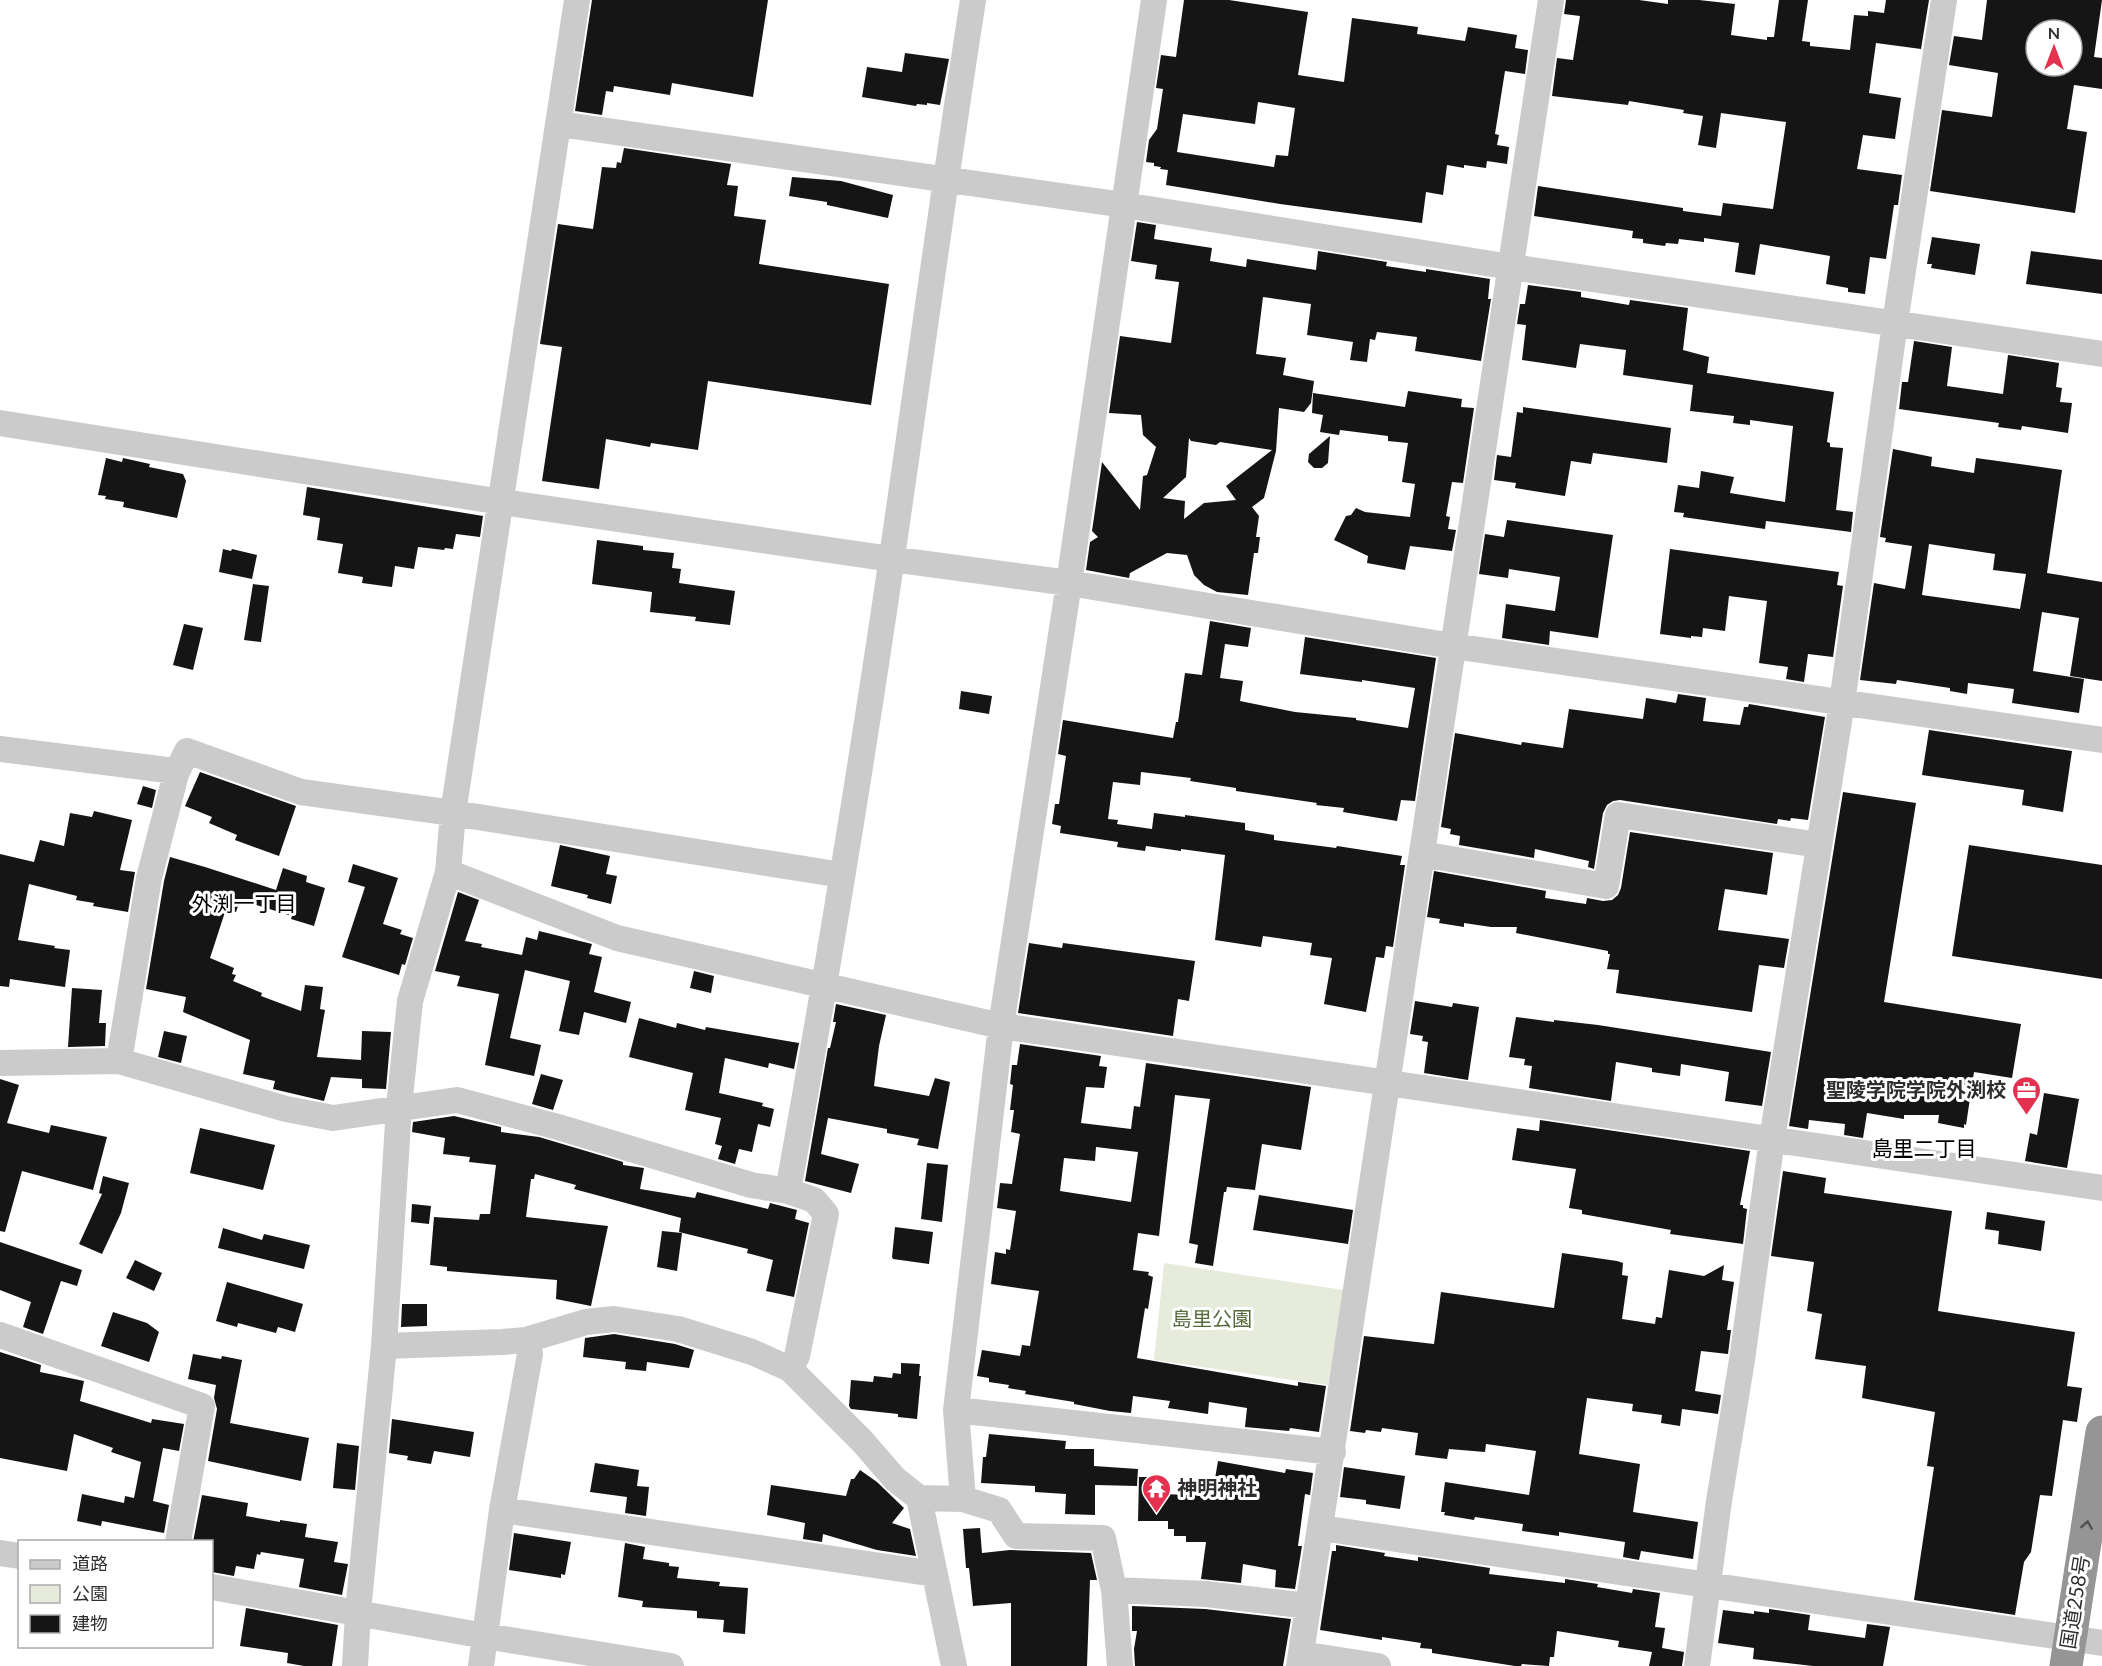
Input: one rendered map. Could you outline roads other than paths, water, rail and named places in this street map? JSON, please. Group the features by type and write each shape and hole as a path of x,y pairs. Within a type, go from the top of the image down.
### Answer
{"highway":[{"name":"国道258号","path":"2068,1652 2102,1432"}],"street":[{"path":"355,1666 358,1612 384,1346 399,1107 410,1001 448,872 453,813 578,0"},
{"path":"788,1191 825,987 891,560 973,0"},
{"path":"963,1499 956,1410 1001,1026 1069,583 1154,0"},
{"path":"1378,1666 1300,1660 1551,0"},
{"path":"1696,1666 1742,1360 1772,1139 1842,703 1944,0"},
{"path":"559,124 1124,205 1511,267 2102,354"},
{"path":"0,423 502,502 891,560 1069,583 1453,646 2102,740"},
{"path":"0,749 167,770 176,774"},
{"path":"119,1061 149,878 176,774 187,751 301,792 453,813 842,875"},
{"path":"1422,854 1606,886 1618,816 1819,845"},
{"path":"448,872 616,939 1001,1026 2102,1188"},
{"path":"0,1063 119,1061 286,1109 333,1118 457,1100 558,1127 751,1185 788,1191 814,1200 826,1214 797,1356 790,1369"},
{"path":"384,1346 526,1340 586,1322 614,1319 678,1329 752,1352 790,1369 862,1441 896,1479 919,1498 963,1499 999,1510 1016,1536 1102,1538 1114,1590 1120,1666"},
{"path":"0,1335 202,1406 178,1540"},
{"path":"481,1666 502,1510 530,1354 526,1340"},
{"path":"956,1410 1333,1452"},
{"path":"919,1498 954,1666"},
{"path":"502,1510 935,1574"},
{"path":"1321,1528 1708,1586 2068,1652 2102,1643"},
{"path":"0,1553 18,1556"},
{"path":"213,1587 485,1636 671,1666"},
{"path":"1114,1590 1206,1594 1308,1606"}],"place":[{"name":"聖陵学院学院外渕校","path":"2027,1116"},
{"name":"神明神社","path":"1156,1514"}],"district":[{"name":"外渕一丁目","path":"244,904"},
{"name":"島里二丁目","path":"1924,1149"}],"park label":[{"name":"島里公園","path":"1212,1319"}]}
